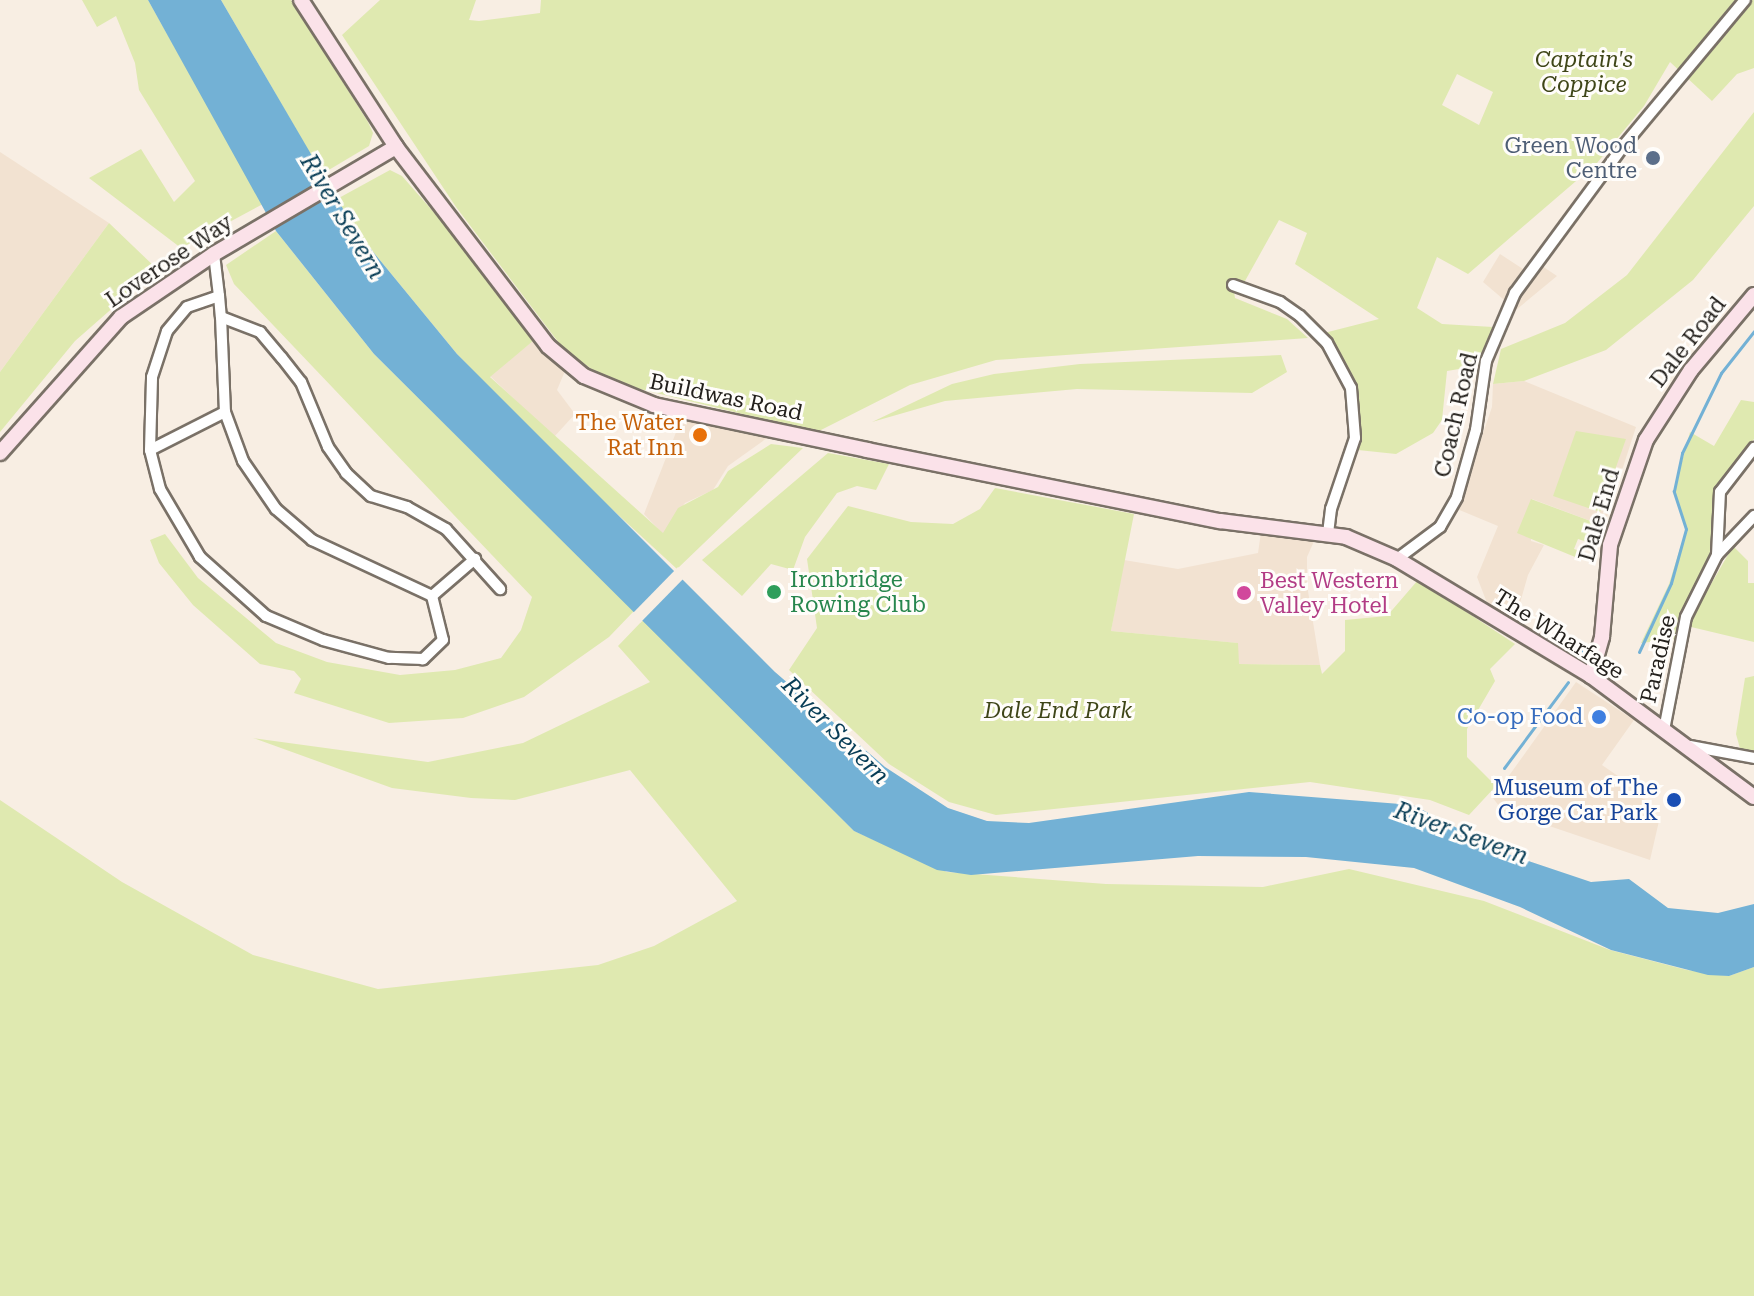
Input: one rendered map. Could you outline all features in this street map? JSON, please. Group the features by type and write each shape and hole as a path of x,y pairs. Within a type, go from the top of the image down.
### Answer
{"street":[{"name":"Buildwas Road","path":"301,0 396,147 548,346 603,387 654,405 1010,480 1220,521 1328,533"},
{"name":"Coach Road","path":"1397,559 1440,527 1457,497 1476,430 1486,361 1515,293 1624,145 1745,0"},
{"name":"Loverose Way","path":"0,453 121,317 214,254 396,147"},
{"path":"214,254 221,317 225,412 243,461 276,509 312,540 432,596"},
{"path":"1237,292 1280,302 1300,316 1327,343 1351,388 1355,438 1328,533"},
{"name":"Dale Road","path":"1659,417 1724,326 1754,295"},
{"path":"219,296 187,307 167,331 152,377 150,450 160,489 200,557 266,616 336,644 389,658 423,659 443,640 432,596"},
{"path":"221,317 260,332 282,358 301,382 328,447 346,473 371,496 407,507 446,529 500,589"},
{"path":"150,450 225,412"},
{"name":"Dale End","path":"1591,676 1602,637 1610,545 1633,471 1659,417"},
{"name":"Paradise","path":"1717,555 1720,492 1754,448"},
{"name":"Paradise","path":"1664,730 1681,629 1717,555 1754,516"},
{"name":"The Wharfage","path":"1328,533 1397,559 1591,676 1690,746 1754,797"},
{"path":"432,596 475,559"},
{"path":"1690,746 1754,758"}],"shaded area":[{"path":"0,152 109,223 0,372"},
{"path":"1500,254 1532,275 1539,264 1557,276 1516,310 1483,282"},
{"path":"533,341 565,371 557,390 575,414 554,437 490,376"},
{"path":"1524,381 1636,427 1604,526 1532,499 1531,541 1544,545 1528,575 1514,624 1489,608 1477,577 1498,526 1457,509 1492,407 1493,384"},
{"path":"682,417 767,438 728,466 713,490 685,503 663,534 644,514"},
{"path":"1261,532 1315,539 1307,557 1307,585 1320,665 1238,664 1238,643 1111,631 1124,560 1178,569 1258,553"},
{"path":"1576,682 1634,720 1602,765 1628,783 1625,790 1650,802 1659,821 1650,860 1502,810 1493,798"}],"green space":[{"path":"82,0 148,0 263,204 181,248 89,178 141,149 174,202 195,181 139,90 135,63 116,16 97,27"},
{"path":"221,0 291,0 368,122 373,133 369,146 322,174"},
{"name":"Captain's Coppice","path":"380,0 476,0 469,20 479,21 540,13 541,0 1754,0 1754,68 1737,74 1712,101 1670,62 1644,106 1597,163 1468,274 1437,257 1417,308 1442,324 1493,327 1477,366 1447,371 1442,420 1433,433 1396,454 1358,450 1358,400 1347,367 1324,333 1379,319 1295,264 1307,233 1279,220 1245,281 1233,285 1235,298 1287,319 1308,338 996,360 910,385 817,432 611,382 565,351 456,207 342,35","holes":["1457,74 1493,92 1479,125 1442,105"]},
{"path":"1754,112 1754,206 1693,280 1606,350 1524,381 1493,384 1501,349 1565,323 1627,275"},
{"path":"390,170 402,176 466,249 533,341 490,377 663,533 678,508 718,487 728,471 771,444 803,448 677,569 552,454 457,354 356,231 337,199"},
{"path":"109,223 157,269 75,341 0,432 0,372"},
{"path":"276,231 374,354 634,611 609,637 524,697 463,718 389,723 294,693 301,679 294,671 260,664 193,605 159,563 150,540 165,534 198,578 276,643 327,662 400,675 455,670 501,658 521,630 532,597 234,284 226,265"},
{"path":"1281,355 1287,372 1252,393 1077,389 945,401 872,422 952,384 994,374 1080,364"},
{"path":"1741,400 1754,402 1754,439 1719,484 1710,553 1676,639 1641,643 1669,584 1686,529 1674,491 1690,432 1714,446"},
{"path":"1576,431 1626,439 1600,512 1553,496"},
{"path":"828,453 889,464 876,490 857,486 837,493 805,537 793,570 771,564 742,596 702,560"},
{"name":"Dale End Park","path":"995,488 1134,514 1111,631 1238,643 1239,664 1320,665 1322,674 1345,651 1345,620 1387,616 1418,580 1515,644 1490,669 1495,681 1467,729 1467,757 1496,786 1469,815 1430,800 1310,782 996,815 949,802 889,764 789,670 817,628 807,559 848,506 911,522 953,524 980,509"},
{"path":"1531,499 1604,526 1599,546 1578,539 1574,549 1583,552 1580,559 1517,533"},
{"path":"1733,546 1748,561 1748,583 1754,583 1754,642 1687,626"},
{"path":"643,620 854,831 947,872 1106,884 1263,887 1349,869 1484,901 1610,950 1687,970 1729,976 1754,967 1754,1296 0,1296 0,800 122,882 253,955 378,989 598,965 654,946 737,901 630,770 515,800 471,798 392,788 253,738 428,762 523,743 650,682 618,646"},
{"path":"1754,676 1754,755 1741,752 1736,734 1745,678"}],"water":[{"name":"River Severn","path":"148,0 221,0 356,231 457,354 775,672 885,767 948,808 987,821 1029,823 1249,792 1413,805 1505,853 1591,882 1629,879 1668,908 1718,913 1754,904 1754,967 1729,976 1708,975 1611,950 1520,907 1414,868 1306,857 1198,856 971,875 937,870 854,831 374,354 276,231"}],"pier":[{"path":"678,567 687,575 640,623 632,614"}],"waterway":[{"path":"1639,652 1671,583 1686,529 1674,491 1682,453 1721,373 1754,331"},
{"path":"1578,660 1583,645"},
{"path":"1504,768 1568,682"}],"place":[{"name":"Green Wood Centre","path":"1653,158"},
{"name":"The Water Rat Inn","path":"700,435"},
{"name":"Ironbridge Rowing Club","path":"774,592"},
{"name":"Best Western Valley Hotel","path":"1244,593"},
{"name":"Co-op Food","path":"1599,717"},
{"name":"Museum of The Gorge Car Park","path":"1674,800"}]}
